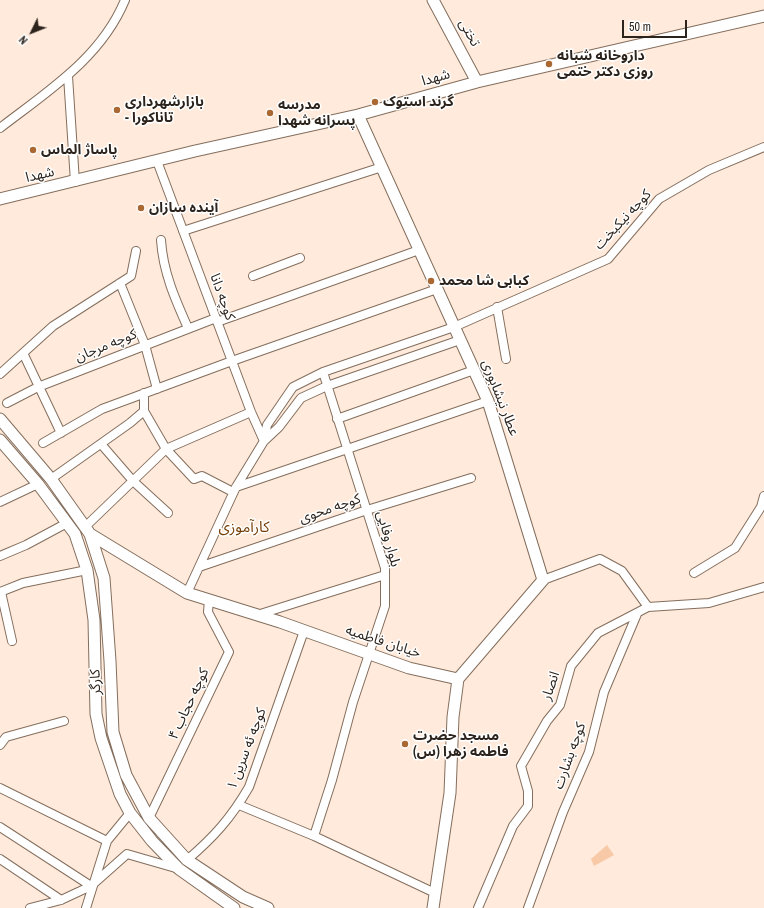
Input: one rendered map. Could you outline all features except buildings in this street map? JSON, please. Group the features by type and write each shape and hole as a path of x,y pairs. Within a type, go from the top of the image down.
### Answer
{"main road":[{"name":"تختی","path":"433,0 477,82"},
{"name":"شهدا","path":"0,199 358,115 477,82 764,16"},
{"name":"عطار نیشابوری","path":"358,115 488,401 543,580"},
{"name":"کارگر","path":"0,419 51,479 88,530 104,578 110,661 112,732 126,775 149,818 187,860 243,897 268,908"},
{"name":"کارگر","path":"0,440 38,484 75,534 87,570 94,620 96,714 101,738 120,794 130,813 152,840 179,869 234,908"},
{"path":"38,484 51,479"},
{"name":"خیابان فاطمیه","path":"88,530 187,593 257,615 409,668 458,679"},
{"path":"433,908 450,793 453,717 458,679 543,580"}],"street":[{"path":"0,128 68,76 99,44 117,18 125,0"},
{"path":"68,76 75,182"},
{"name":"کوچه نیکبخت","path":"454,327 608,259 659,199 710,170 764,146"},
{"name":"کوچه دانا","path":"157,161 251,412 264,441"},
{"path":"183,231 382,167"},
{"path":"161,240 162,259 170,287 188,328"},
{"name":"کوچه مرجان","path":"7,403 38,387 188,328 216,320 419,250"},
{"path":"0,374 53,326 132,276 136,251"},
{"path":"253,276 300,258"},
{"path":"120,283 145,345 156,389"},
{"path":"43,443 102,409 232,361 437,289"},
{"path":"497,307 506,359"},
{"path":"264,441 267,425 293,387 323,372 454,327"},
{"path":"187,593 234,489 264,441 279,428 301,398 327,386 460,340"},
{"path":"23,353 61,433"},
{"path":"337,419 474,370"},
{"name":"بلوار وفایی","path":"314,836 332,780 353,702 370,655 385,606 385,568 323,372"},
{"path":"144,394 144,411 166,449 194,479 202,476 234,489 488,401"},
{"path":"51,479 130,423 144,411"},
{"path":"88,530 133,481 166,449 251,412"},
{"path":"101,444 133,481 168,513"},
{"name":"کوچه محوی","path":"199,567 367,510 471,478"},
{"path":"0,502 38,484"},
{"path":"694,573 735,548 761,507 764,496"},
{"path":"0,556 26,546 66,523"},
{"path":"543,580 600,560 622,571 648,607"},
{"path":"12,641 0,592 23,582 87,570"},
{"path":"257,615 385,575"},
{"name":"انصار","path":"478,908 513,826 528,806 528,791 521,766 548,721 560,705 571,666 598,633 648,607 709,603 764,588"},
{"name":"کوچه حجاب ۴","path":"149,818 229,652 208,612 209,600"},
{"name":"کوچه بشارت","path":"528,908 563,812 589,752 604,692 637,614"},
{"name":"کوچه ئه سرین ۱","path":"187,860 214,836 239,804 249,787 304,631"},
{"path":"0,745 6,737 64,721"},
{"path":"0,788 107,841"},
{"path":"239,804 314,836 435,893"},
{"path":"86,908 91,886 107,841 130,813"},
{"path":"0,827 91,886"},
{"path":"30,908 61,900 91,886 127,854 179,869"},
{"path":"0,859 61,900"}],"shaded area":[{"path":"607,845 614,855 594,866 591,859"}],"place":[{"name":"داروخانه شبانه روزی دکتر ختمی","path":"549,64"},
{"name":"گرند استوک","path":"375,102"},
{"name":"بازارشهرداری - تاناکورا","path":"117,110"},
{"name":"مدرسه پسرانه شهدا","path":"270,113"},
{"name":"پاساژ الماس","path":"33,150"},
{"name":"آینده سازان","path":"141,208"},
{"name":"کبابی شا محمد","path":"431,281"},
{"name":"مسجد حضرت فاطمه زهرا (س)","path":"405,744"}],"district":[{"name":"کارآموزی","path":"244,528"}]}
